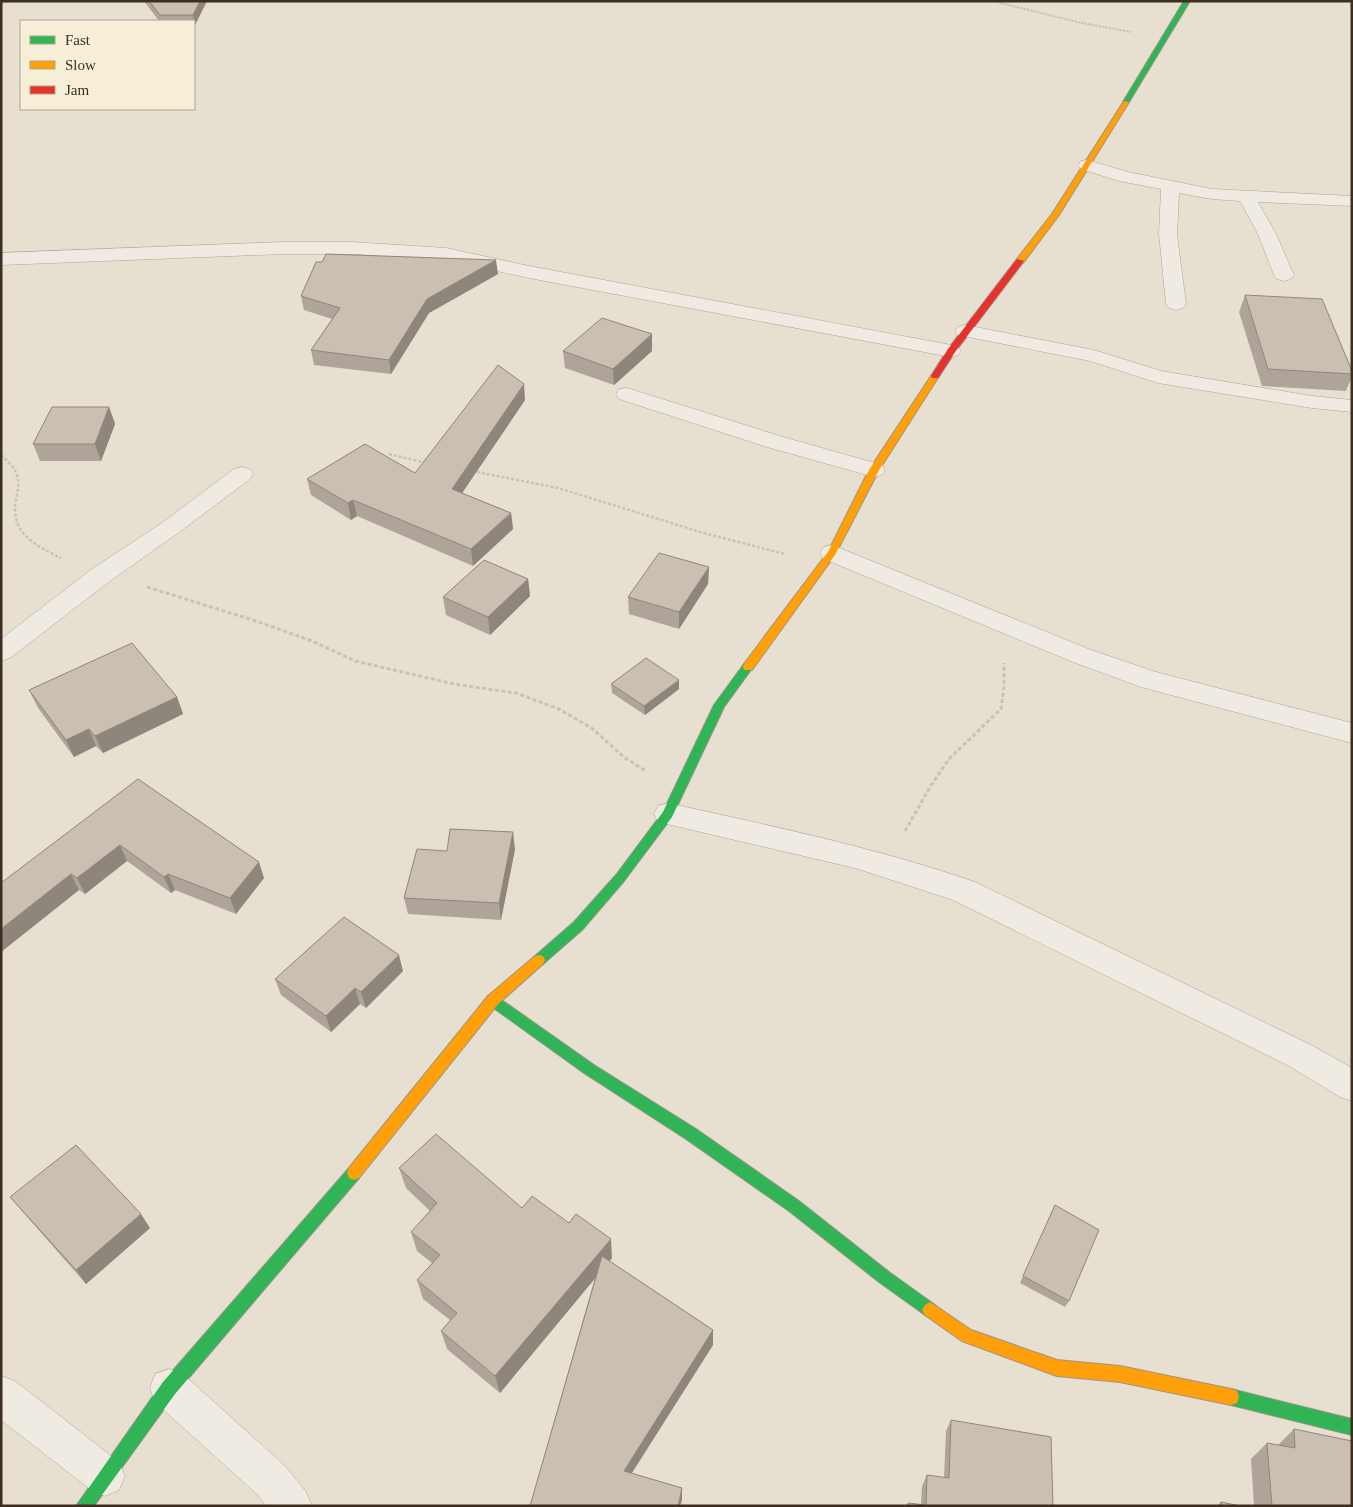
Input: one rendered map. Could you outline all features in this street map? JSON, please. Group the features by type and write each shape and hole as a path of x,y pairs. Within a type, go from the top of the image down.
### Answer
{"street":[{"path":"1,1395 94,1491 169,1388 370,1154 493,1000 578,926 620,878 673,803 719,705 828,558 874,470 965,331 1055,215 1187,1"},
{"path":"1087,165 1125,176 1212,194 1352,200"},
{"path":"1170,186 1168,234 1176,304"},
{"path":"1245,195 1264,226 1284,275"},
{"path":"1,259 283,248 352,248 446,254 529,272 951,351"},
{"path":"965,331 1094,356 1158,377 1312,402 1352,406"},
{"path":"627,394 775,442 874,470"},
{"path":"1,652 100,575 170,528 242,474"},
{"path":"828,558 1012,626 1082,656 1150,680 1352,733"},
{"path":"673,803 930,878 981,899 1301,1056 1352,1086"},
{"path":"493,1000 589,1069 691,1134 794,1206 884,1276 967,1336 1057,1368 1120,1374 1200,1389 1352,1427"},
{"path":"169,1388 272,1481 292,1506"}],"path":[{"path":"1,4 10,1"},
{"path":"993,1 1077,22 1166,37"},
{"path":"1,454 7,460 19,480 16,520 24,534 44,550 76,566 100,575 178,596 256,621 312,641 356,661 454,684 516,694 559,709 593,729 673,803"},
{"path":"389,454 433,464"},
{"path":"470,471 558,488 707,534 828,558"},
{"path":"885,866 930,787 950,759 1001,709 1004,687 1004,655 1012,626"}],"building":[{"path":"149,1 200,1 193,15 160,15"},
{"path":"326,254 496,260 427,299 389,360 311,350 340,308 301,296 316,262 322,262"},
{"path":"1245,295 1322,299 1352,374 1268,369"},
{"path":"602,318 652,334 613,369 563,351"},
{"path":"498,365 524,384 452,489 511,513 471,549 353,500 348,503 307,479 365,444 415,473"},
{"path":"52,407 109,407 95,444 33,444"},
{"path":"659,553 709,567 679,612 628,597"},
{"path":"484,560 528,579 488,617 443,597"},
{"path":"132,643 177,697 95,736 89,729 66,740 29,690"},
{"path":"646,658 679,680 644,706 611,684"},
{"path":"138,779 259,862 230,898 168,874 164,877 120,845 77,878 71,874 1,929 1,883"},
{"path":"450,829 513,832 499,903 404,898 417,849 447,851"},
{"path":"344,917 399,955 361,992 355,988 326,1016 275,979"},
{"path":"436,1134 522,1208 532,1196 569,1223 576,1214 611,1239 495,1376 441,1331 457,1313 417,1280 440,1255 411,1232 437,1203 399,1168"},
{"path":"76,1145 141,1214 76,1270 10,1197"},
{"path":"1055,1205 1099,1230 1069,1301 1023,1276"},
{"path":"602,1256 713,1330 624,1471 682,1488 678,1506 530,1506"},
{"path":"951,1420 1051,1437 1053,1506 908,1506 908,1503 926,1505 927,1475 949,1478"},
{"path":"1294,1429 1352,1441 1352,1506 1272,1506 1267,1443 1295,1448"},
{"path":"1221,1502 1240,1506 1222,1506"}],"traffic: fast":[{"path":"1126,102 1187,1"},
{"path":"539,960 578,926 620,878 668,814 719,705 748,667"},
{"path":"493,1000 589,1069 691,1134 794,1206 884,1277 930,1310"},
{"path":"84,1506 169,1388 354,1173"},
{"path":"1231,1397 1352,1427"}],"traffic: slow":[{"path":"1020,261 1055,215 1126,102"},
{"path":"748,667 832,553 874,470 935,376"},
{"path":"354,1173 493,1000 539,960"},
{"path":"930,1310 967,1336 1057,1368 1120,1374 1231,1397"}],"traffic: jam":[{"path":"935,376 951,351 1020,261"}]}
